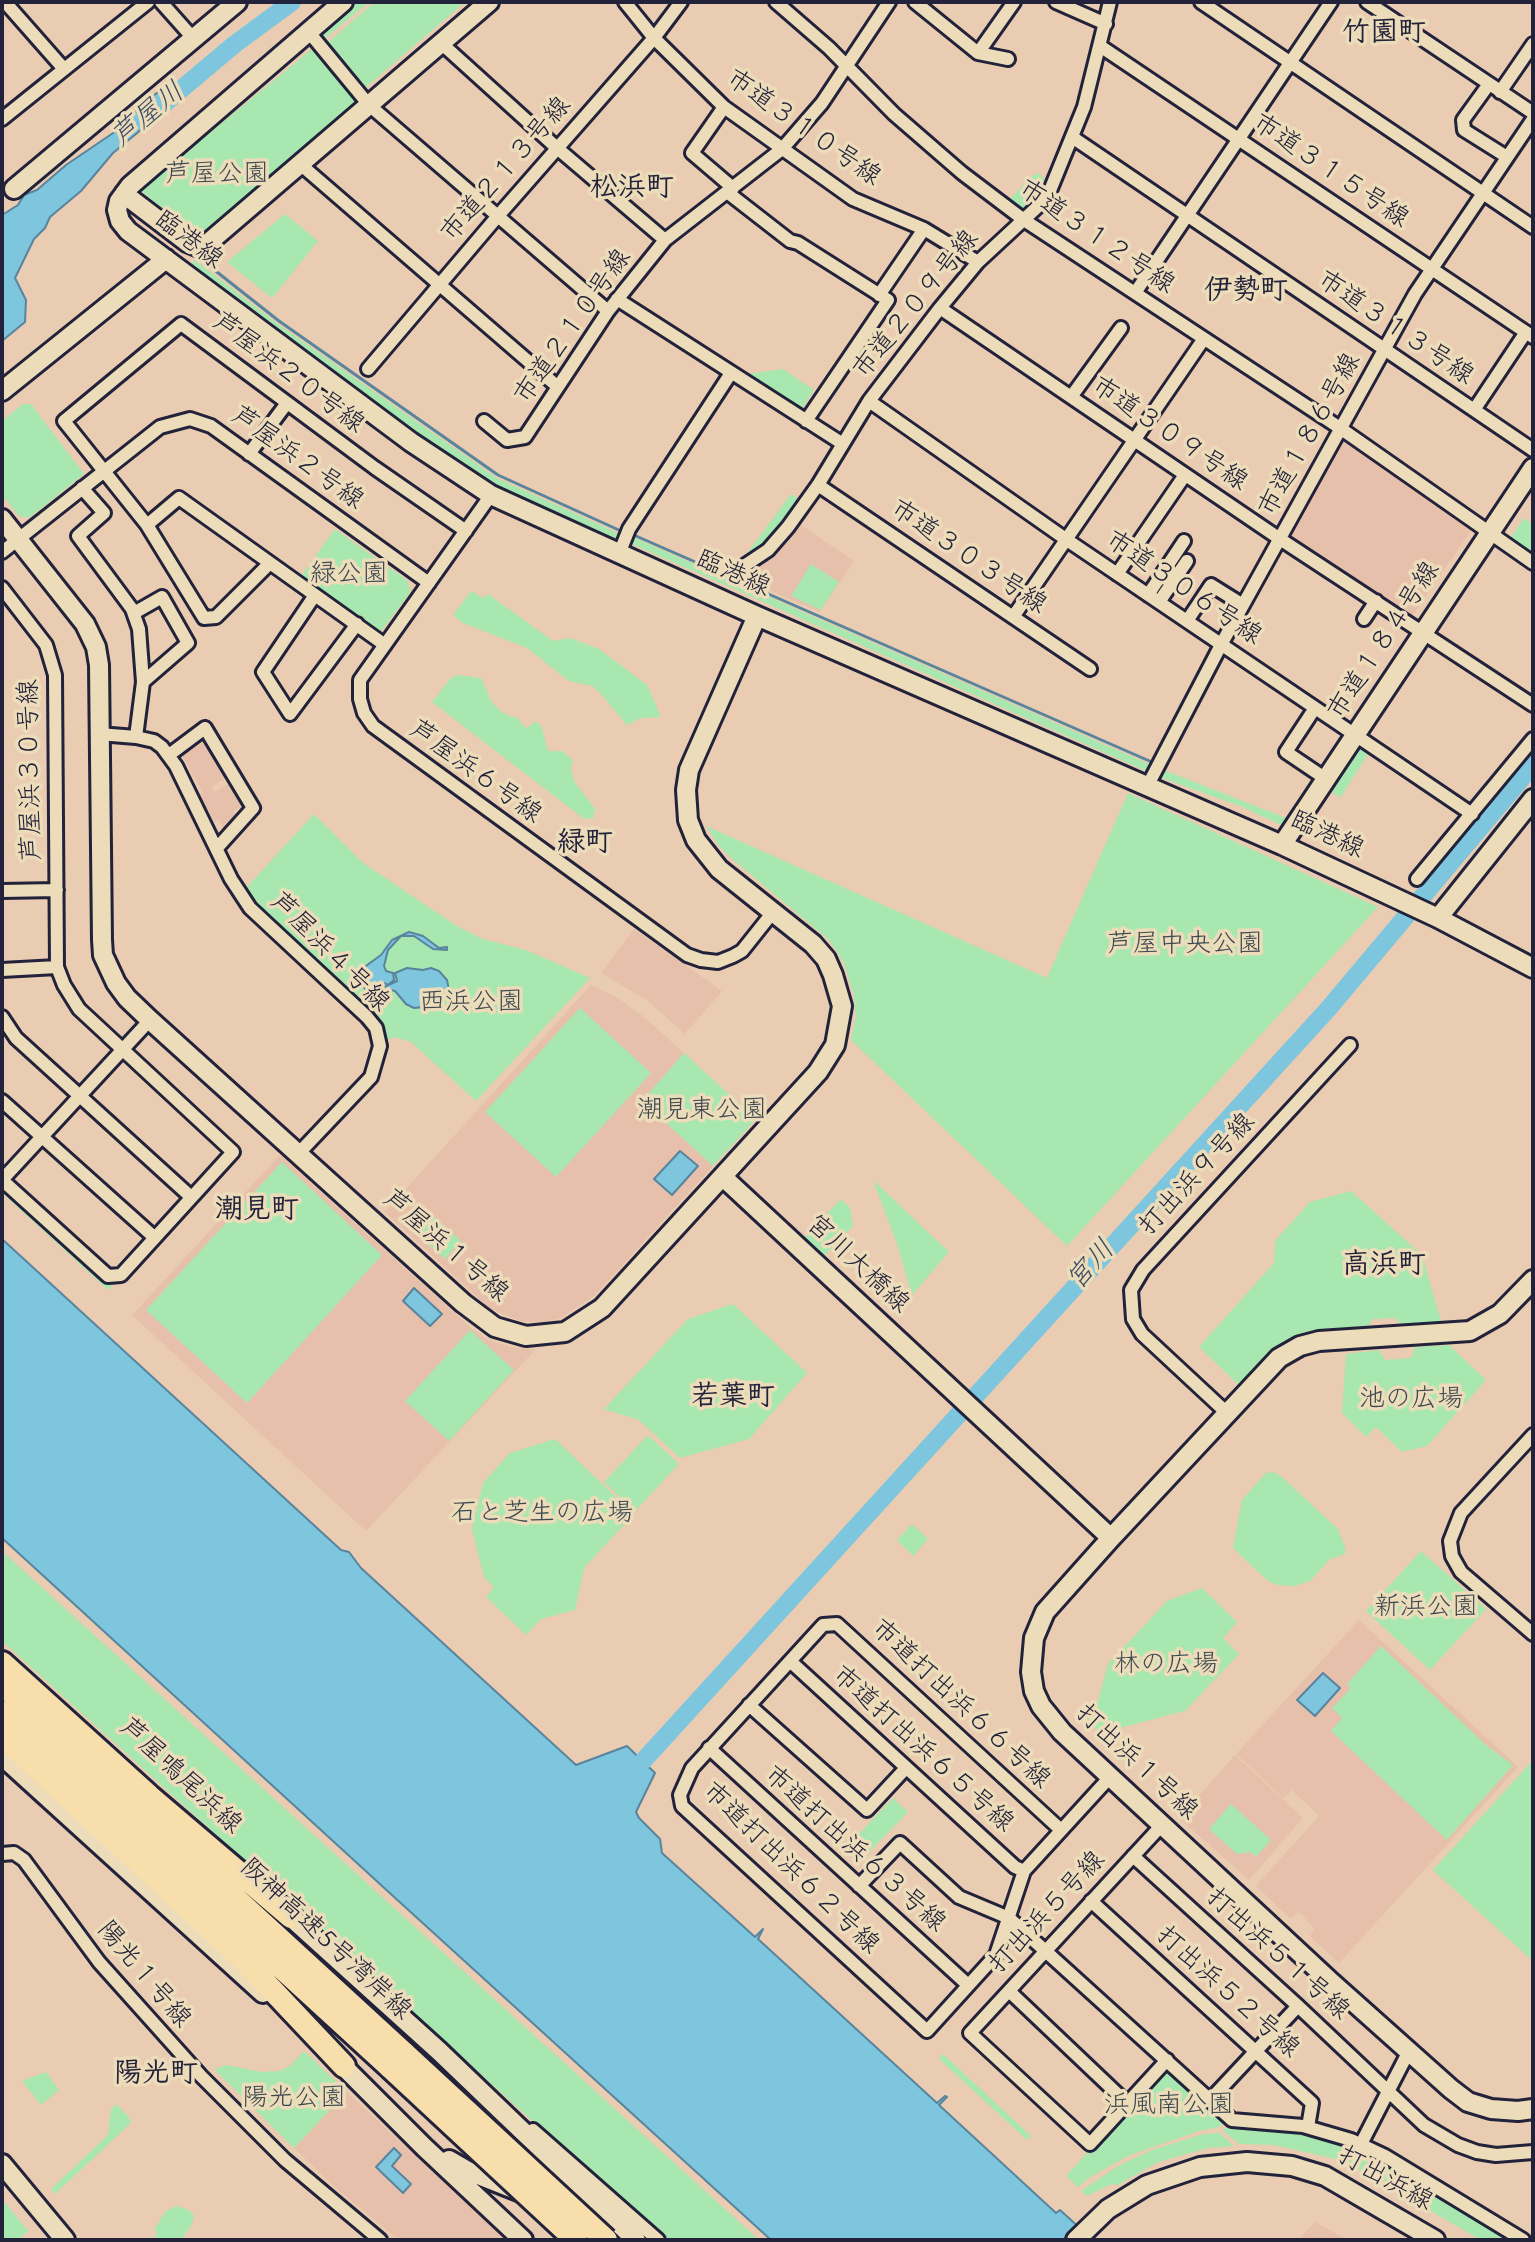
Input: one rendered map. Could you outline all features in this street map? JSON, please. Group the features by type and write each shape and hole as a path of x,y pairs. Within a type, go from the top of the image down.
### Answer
{"highway":[{"path":"2,1663 149,1796 291,1917"},
{"name":"阪神高速5号湾岸線","path":"2,1684 606,2240"},
{"name":"阪神高速5号湾岸線","path":"2,1712 576,2240"},
{"path":"2,1736 243,1959 344,2066"}],"street":[{"path":"5,2 64,69"},
{"path":"2,119 148,2"},
{"path":"161,2 193,38"},
{"path":"8,191 237,2"},
{"path":"343,2 124,194 187,242 197,246 208,243 489,2"},
{"name":"市道３１０号線","path":"625,2 654,38 724,107 853,199 924,229 978,262"},
{"name":"市道２１３号線","path":"368,369 654,38 681,2"},
{"name":"市道３１２号線","path":"776,2 845,64 894,114 962,173 1024,220 1340,428 1533,563"},
{"name":"市道２１０号線","path":"484,421 507,440 525,437 608,311 665,240 782,149 822,103 889,2"},
{"path":"915,2 978,53 1008,59"},
{"path":"978,53 1014,2"},
{"path":"1056,2 1106,24"},
{"name":"市道２０９号線","path":"735,572 768,550 788,527 818,485 869,401 978,262 1047,198 1084,107 1110,2"},
{"path":"1201,2 1533,227"},
{"path":"1135,293 1331,2"},
{"path":"1367,2 1533,116"},
{"path":"308,31 369,105 608,311"},
{"path":"441,43 665,240"},
{"path":"1507,157 1464,130 1463,120 1533,44"},
{"name":"市道３１５号線","path":"1100,46 1530,334"},
{"path":"724,107 692,153 790,241 798,243 888,300 806,421"},
{"name":"市道１８６号線","path":"1148,785 1222,643 1430,268 1533,116"},
{"name":"市道３１３号線","path":"1072,137 1533,450"},
{"path":"300,164 558,387"},
{"name":"臨港線","path":"124,194 117,210 120,221 128,231 411,442 491,495 757,616 1148,785 1435,916"},
{"path":"879,295 924,229"},
{"path":"2,391 166,259"},
{"path":"617,299 843,444"},
{"name":"市道３０９号線","path":"940,308 1280,539 1533,705"},
{"name":"芦屋浜２０号線","path":"104,471 64,421 181,324 466,531"},
{"path":"1071,397 1121,328"},
{"path":"1474,410 1530,334"},
{"path":"1013,617 1203,340"},
{"path":"619,554 629,529 731,373"},
{"name":"市道３０６号線","path":"869,401 1067,540 1472,814"},
{"path":"249,454 287,403"},
{"name":"芦屋浜２号線","path":"2,552 160,427 190,419 211,426 429,583"},
{"name":"市道１８４号線","path":"1282,845 1533,468"},
{"path":"104,471 147,525 204,618 216,617 269,564"},
{"path":"1117,574 1185,475"},
{"name":"市道３０３号線","path":"818,485 1090,669"},
{"path":"82,488 104,513 78,536 117,585 134,613 143,654 136,737"},
{"name":"芦屋浜６号線","path":"491,495 360,680 364,713 373,726 677,948 701,960 718,962 742,951 773,912"},
{"path":"147,525 179,498 385,645"},
{"name":"芦屋浜１号線","path":"2,519 85,624 92,636 99,665 103,955 108,969 127,998 150,1020 481,1318 495,1327 526,1336 557,1334 591,1317 818,1072 835,1045 842,1006 826,959 813,944 707,857 688,820 689,770 757,616"},
{"path":"1154,598 1184,541"},
{"path":"1154,598 1187,561"},
{"path":"1187,621 1211,585 1243,605"},
{"name":"芦屋浜３０号線","path":"2,588 46,645 55,675 57,967"},
{"path":"315,595 263,672 290,714 357,624"},
{"path":"134,613 162,597 188,643 143,682"},
{"path":"1364,619 1376,601"},
{"path":"1315,708 1286,752 1326,779"},
{"path":"99,734 154,741 169,755 205,728 253,808 217,848"},
{"path":"1417,879 1533,739"},
{"name":"芦屋浜４号線","path":"169,755 231,879 259,919 376,1028 380,1046 371,1077 298,1154"},
{"path":"1533,799 1435,916 1533,968"},
{"path":"2,891 57,890"},
{"path":"2,970 57,967 79,1009 123,1050 233,1152 121,1275 108,1276 2,1180 43,1137 80,1096 123,1050 150,1020"},
{"path":"2,1017 16,1038 190,1196"},
{"name":"打出浜９号線","path":"1227,1413 1142,1334 1133,1319 1131,1290 1143,1270 1350,1045"},
{"path":"2,1101 154,1237"},
{"name":"宮川大橋線","path":"723,1177 1111,1538"},
{"name":"打出浜１号線","path":"1533,1280 1500,1314 1470,1331 1319,1341 1292,1349 1266,1370 1045,1612 1034,1638 1031,1672 1034,1691 1051,1721 1161,1826 1409,2051 1468,2102 1491,2109 1533,2109"},
{"path":"1533,1435 1461,1513 1450,1541 1452,1556 1461,1572 1533,1634"},
{"name":"市道打出浜６６号線","path":"823,1625 837,1624 1061,1830"},
{"name":"市道打出浜６２号線","path":"823,1625 692,1768 680,1795 682,1806 927,2031 968,1985"},
{"name":"芦屋鳴尾浜線","path":"2,1650 439,2051 636,2240"},
{"name":"市道打出浜６５号線","path":"790,1661 1015,1867 1024,1871"},
{"path":"749,1705 867,1810 906,1768"},
{"name":"市道打出浜６３号線","path":"709,1748 968,1985"},
{"name":"芦屋鳴尾浜線","path":"2,1756 344,2066 523,2240"},
{"path":"968,1985 996,1955 1024,1871 1110,1777"},
{"name":"打出浜５号線","path":"1127,2103 1090,2144 970,2033 1161,1826"},
{"path":"859,1886 900,1843 959,1897 1009,1918 1232,2120 1308,2127 1361,2144 1523,2240"},
{"name":"陽光１号線","path":"2,1854 14,1853 24,1860 115,1982 201,2076 285,2160 380,2240"},
{"name":"打出浜５１号線","path":"1133,1856 1424,2125 1458,2145 1496,2155 1533,2154"},
{"name":"打出浜５２号線","path":"1091,1901 1312,2103 1308,2127"},
{"path":"1009,1991 1127,2103 1167,2060"},
{"path":"1210,2100 1298,2006"},
{"path":"439,2051 585,2173 658,2240"},
{"path":"1361,2144 1409,2051"},
{"name":"芦屋鳴尾浜線","path":"411,2133 468,2171 614,2227 636,2240"},
{"name":"打出浜線","path":"1076,2240 1097,2218 1147,2185 1200,2167 1247,2162 1277,2163 1306,2169 1344,2185 1435,2240"},
{"path":"2,2164 65,2240"}],"shaded area":[{"path":"1342,440 1472,526 1409,617 1289,537"},
{"path":"798,523 854,561 820,612 741,578 767,559"},
{"path":"202,737 226,778 211,787 215,792 230,783 243,805 233,811 238,820 224,829 218,820 214,822 198,796 203,792 179,751"},
{"path":"634,929 722,991 685,1034 648,1001 601,973"},
{"path":"591,985 613,995 643,1016 684,1053 642,1101 713,1166 595,1295 561,1318 542,1322 521,1321 490,1309 385,1212"},
{"path":"280,1155 473,1330 489,1340 510,1347 535,1350 366,1531 132,1315"},
{"path":"1359,1620 1518,1767 1339,1963 1310,1936 1315,1929 1299,1912 1291,1919 1256,1886 1319,1816 1292,1790 1283,1798 1236,1754"},
{"path":"1235,1755 1303,1818 1249,1880 1179,1818"},
{"path":"347,2092 506,2240 399,2240 338,2190 294,2148"},
{"path":"1315,2222 1348,2240 1298,2240"}],"green space":[{"path":"350,2 369,2 322,41 314,32"},
{"path":"375,2 465,2 365,88 327,43"},
{"name":"芦屋公園","path":"312,49 360,104 204,239 197,239 140,190"},
{"path":"1038,173 1049,183 1026,214 1006,203 1032,176"},
{"path":"285,214 318,241 272,298 227,262"},
{"path":"195,260 278,324 497,478 620,534 617,542 493,486 272,330 190,266"},
{"path":"783,369 814,390 801,410 747,374"},
{"path":"23,404 31,404 84,474 29,518 19,516 2,495 2,421"},
{"path":"791,494 801,501 775,537 739,564"},
{"path":"1524,518 1533,524 1533,554 1510,539"},
{"name":"緑公園","path":"335,529 408,581 410,593 378,635 299,579"},
{"path":"635,538 1151,765 1294,821 1288,828 1240,806 1162,778 632,544"},
{"path":"811,564 839,582 821,610 791,596"},
{"path":"471,591 484,598 488,594 553,641 570,638 599,649 647,685 661,717 641,718 627,725 592,686 569,681 527,648 463,623 453,615"},
{"path":"457,675 481,678 491,701 501,711 517,717 525,728 534,721 541,725 548,751 562,751 573,760 571,769 574,781 595,809 593,819 583,818 432,702 450,679"},
{"path":"1362,745 1370,751 1340,798 1332,792"},
{"name":"芦屋中央公園","path":"1128,793 1378,907 1067,1246 851,1040 856,1017 854,995 843,961 829,940 731,858 706,826 1047,978"},
{"name":"西浜公園","path":"314,814 363,863 457,926 483,939 526,950 590,978 476,1101 411,1042 394,1037 383,1042 261,915 247,887"},
{"path":"580,1008 651,1073 556,1177 485,1112"},
{"name":"潮見東公園","path":"684,1053 756,1119 713,1166 642,1101"},
{"path":"282,1162 382,1255 247,1403 146,1310"},
{"path":"873,1180 949,1252 912,1295 897,1244"},
{"path":"2,1185 112,1286 108,1290 2,1193"},
{"path":"1351,1191 1422,1255 1443,1328 1404,1330 1396,1318 1372,1319 1366,1331 1276,1350 1240,1386 1199,1347 1274,1263 1275,1241 1310,1202"},
{"path":"841,1199 850,1208 853,1226 820,1260 801,1241"},
{"path":"415,1213 426,1223 433,1216 461,1241 445,1259 405,1224"},
{"path":"733,1304 807,1373 749,1439 680,1458 639,1420 604,1409 688,1319"},
{"path":"470,1330 514,1370 449,1441 405,1401"},
{"name":"池の広場","path":"1449,1345 1486,1380 1427,1446 1402,1452 1376,1427 1366,1437 1342,1413 1346,1354 1379,1350 1385,1360 1411,1358 1415,1347"},
{"path":"648,1435 679,1464 635,1511 604,1482"},
{"name":"石と芝生の広場","path":"555,1439 634,1514 584,1568 575,1610 541,1619 526,1635 486,1597 494,1587 484,1577 472,1529 483,1483 510,1453"},
{"path":"1273,1472 1338,1529 1345,1547 1345,1554 1330,1559 1310,1581 1295,1586 1268,1581 1233,1548 1242,1500 1266,1473"},
{"path":"912,1524 928,1539 913,1556 897,1540"},
{"path":"2,1551 759,2240 664,2240 2,1641"},
{"name":"新浜公園","path":"1421,1551 1486,1609 1430,1670 1366,1611"},
{"name":"林の広場","path":"1202,1588 1237,1622 1223,1638 1239,1654 1185,1711 1120,1728 1108,1742 1077,1709 1095,1712 1108,1664 1167,1601"},
{"path":"1381,1646 1486,1745 1513,1765 1447,1840 1331,1731 1342,1718 1332,1708 1351,1688 1347,1684"},
{"path":"1533,1760 1533,1961 1433,1870"},
{"path":"893,1798 908,1812 868,1853 854,1839"},
{"path":"1231,1804 1271,1840 1256,1857 1251,1852 1237,1854 1209,1829"},
{"name":"陽光公園","path":"304,2051 347,2092 294,2148 214,2069 227,2065 262,2072 280,2071 290,2066"},
{"path":"943,2054 1031,2136 1027,2140 939,2059"},
{"name":"浜風南公園","path":"1167,2066 1228,2120 1219,2127 1130,2155 1078,2187 1066,2176"},
{"path":"46,2072 59,2090 41,2105 22,2081"},
{"path":"116,2104 131,2123 55,2194 51,2189 108,2135 111,2110"},
{"path":"1232,2123 1276,2125 1336,2138 1384,2159 1515,2240 1481,2240 1344,2161 1274,2145 1239,2144 1222,2130"},
{"path":"1219,2133 1234,2146 1208,2148 1158,2162 1118,2185 1112,2184 1087,2196 1081,2191 1120,2165 1152,2150 1204,2134"},
{"path":"2,2199 28,2231 18,2240 2,2240"},
{"path":"176,2206 189,2210 194,2216 191,2226 181,2240 160,2240 155,2237 157,2232 154,2230 165,2212"}],"water":[{"path":"168,85 177,95 172,104 113,153 81,191 50,217 45,228 34,239 15,278 26,300 25,322 2,341 2,215 18,205 24,195 37,190 66,165 119,129"},
{"path":"409,932 423,936 439,948 447,947 447,950 433,949 414,936 401,936 388,950 384,966 386,971 393,973 394,980 388,985 384,983 379,989 382,992 372,993 365,989 360,976 363,968 381,955 392,940"},
{"path":"407,968 439,971 447,980 449,990 434,1006 414,1008 406,1004 395,991 382,988 397,981 395,973"},
{"path":"680,1151 698,1166 672,1195 654,1179"},
{"path":"2,1239 341,1550 349,1552 361,1568 576,1765 627,1746 655,1773 636,1812 660,1839 662,1853 755,1937 763,1929 758,1939 937,2103 947,2097 939,2105 1056,2213 1060,2210 1093,2240 771,2240 2,1538"},
{"path":"414,1288 442,1314 430,1326 403,1301"},
{"path":"1323,1673 1340,1688 1315,1716 1297,1700"},
{"path":"394,2148 401,2155 392,2166 411,2184 403,2193 376,2167"}],"waterway":[{"name":"芦屋川","path":"160,107 235,44 292,2"},
{"path":"198,257 279,321 498,475 621,531"},
{"path":"636,536 1154,763"},
{"name":"宮川","path":"643,1761 1329,1008 1533,765"}],"district":[{"name":"竹園町","path":"1384,35"},
{"name":"松浜町","path":"632,190"},
{"name":"伊勢町","path":"1246,293"},
{"name":"緑町","path":"585,845"},
{"name":"潮見町","path":"257,1212"},
{"name":"高浜町","path":"1384,1267"},
{"name":"若葉町","path":"733,1399"},
{"name":"陽光町","path":"156,2076"}]}
